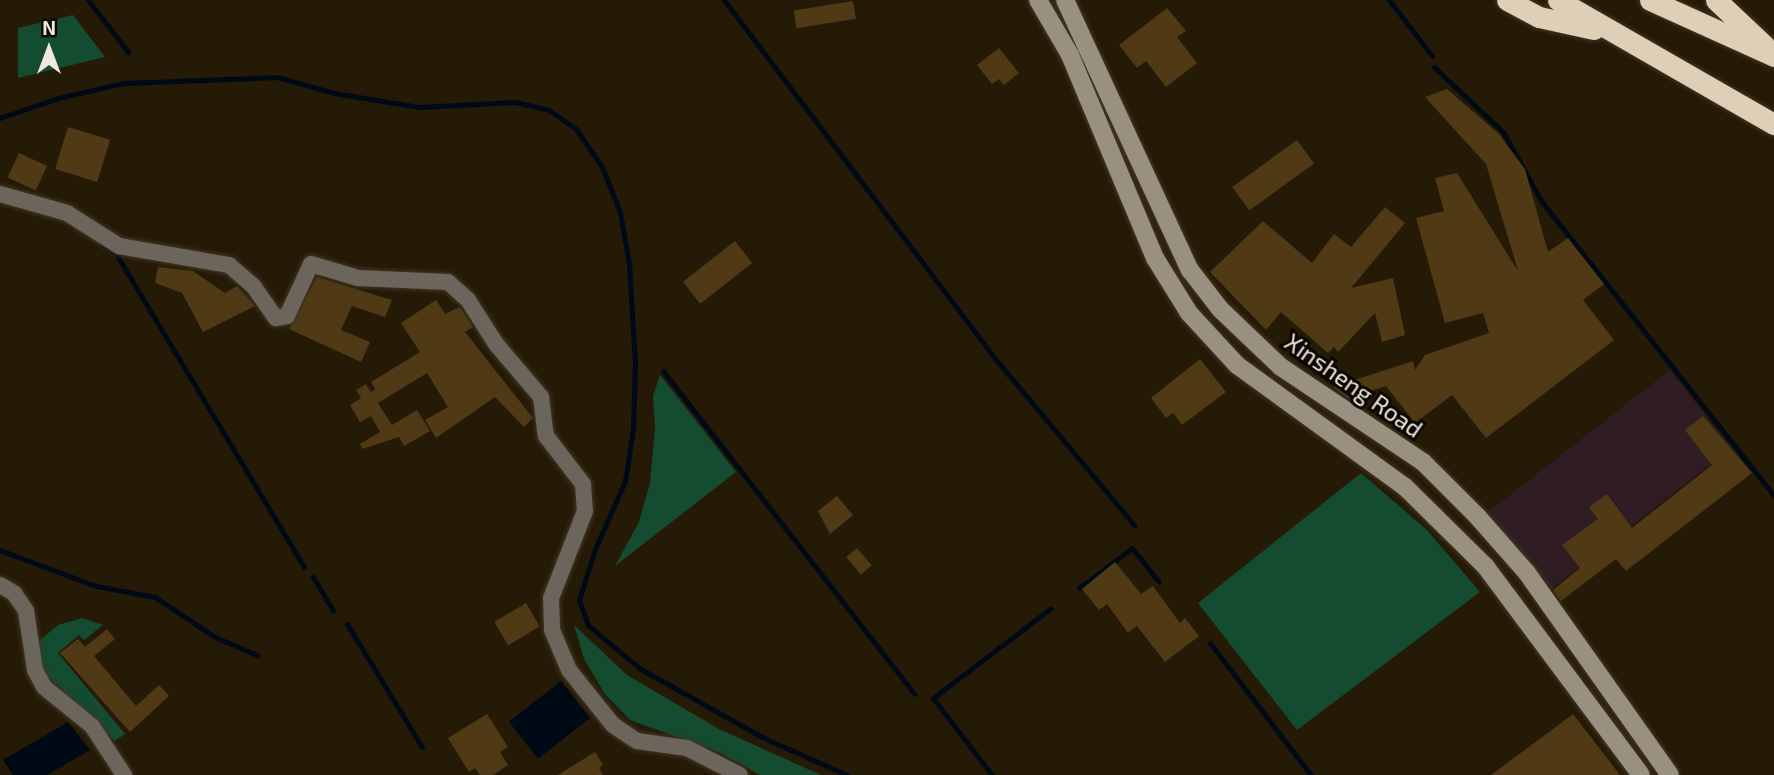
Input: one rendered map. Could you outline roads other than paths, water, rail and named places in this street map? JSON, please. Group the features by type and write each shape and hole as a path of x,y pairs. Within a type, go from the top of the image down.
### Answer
{"highway":[{"path":"1507,0 1539,17 1615,33"},
{"path":"1558,0 1774,124"},
{"path":"1650,0 1774,55"},
{"path":"1716,0 1774,55"}],"main road":[{"path":"1038,0 1070,55 1155,258 1189,313 1237,365 1405,487 1486,567 1642,775"},
{"name":"Xinsheng Road","path":"1065,0 1190,270 1229,321 1308,388 1423,463 1477,516 1527,573 1670,775"}],"street":[{"path":"0,194 67,213 119,246 229,265 254,287 276,318 287,316 311,264 358,278 448,282 468,300 541,397 546,436 583,484 585,512 551,598 552,630 569,670 613,725 637,741 687,748 740,775"},
{"path":"0,585 14,593 26,611 34,670 44,687 92,726 124,775"}],"waterway":[{"path":"88,0 128,52"},
{"path":"724,0 992,355 1134,525"},
{"path":"1389,0 1432,56"},
{"path":"1434,67 1503,132 1542,202 1774,496"},
{"path":"0,118 58,98 124,83 277,77 334,93 419,107 515,102 549,110 576,129 602,167 620,212 629,264 635,362 633,429 625,481 595,549 579,600 588,625 639,668 762,737 847,775"},
{"path":"102,244 116,254 304,567"},
{"path":"663,371 914,694"},
{"path":"1079,588 1132,548 1159,582"},
{"path":"0,550 96,586 155,597 215,637 257,655"},
{"path":"313,577 333,610"},
{"path":"992,775 933,698 1051,608"},
{"path":"347,624 422,747"},
{"path":"1210,643 1311,775"}]}
